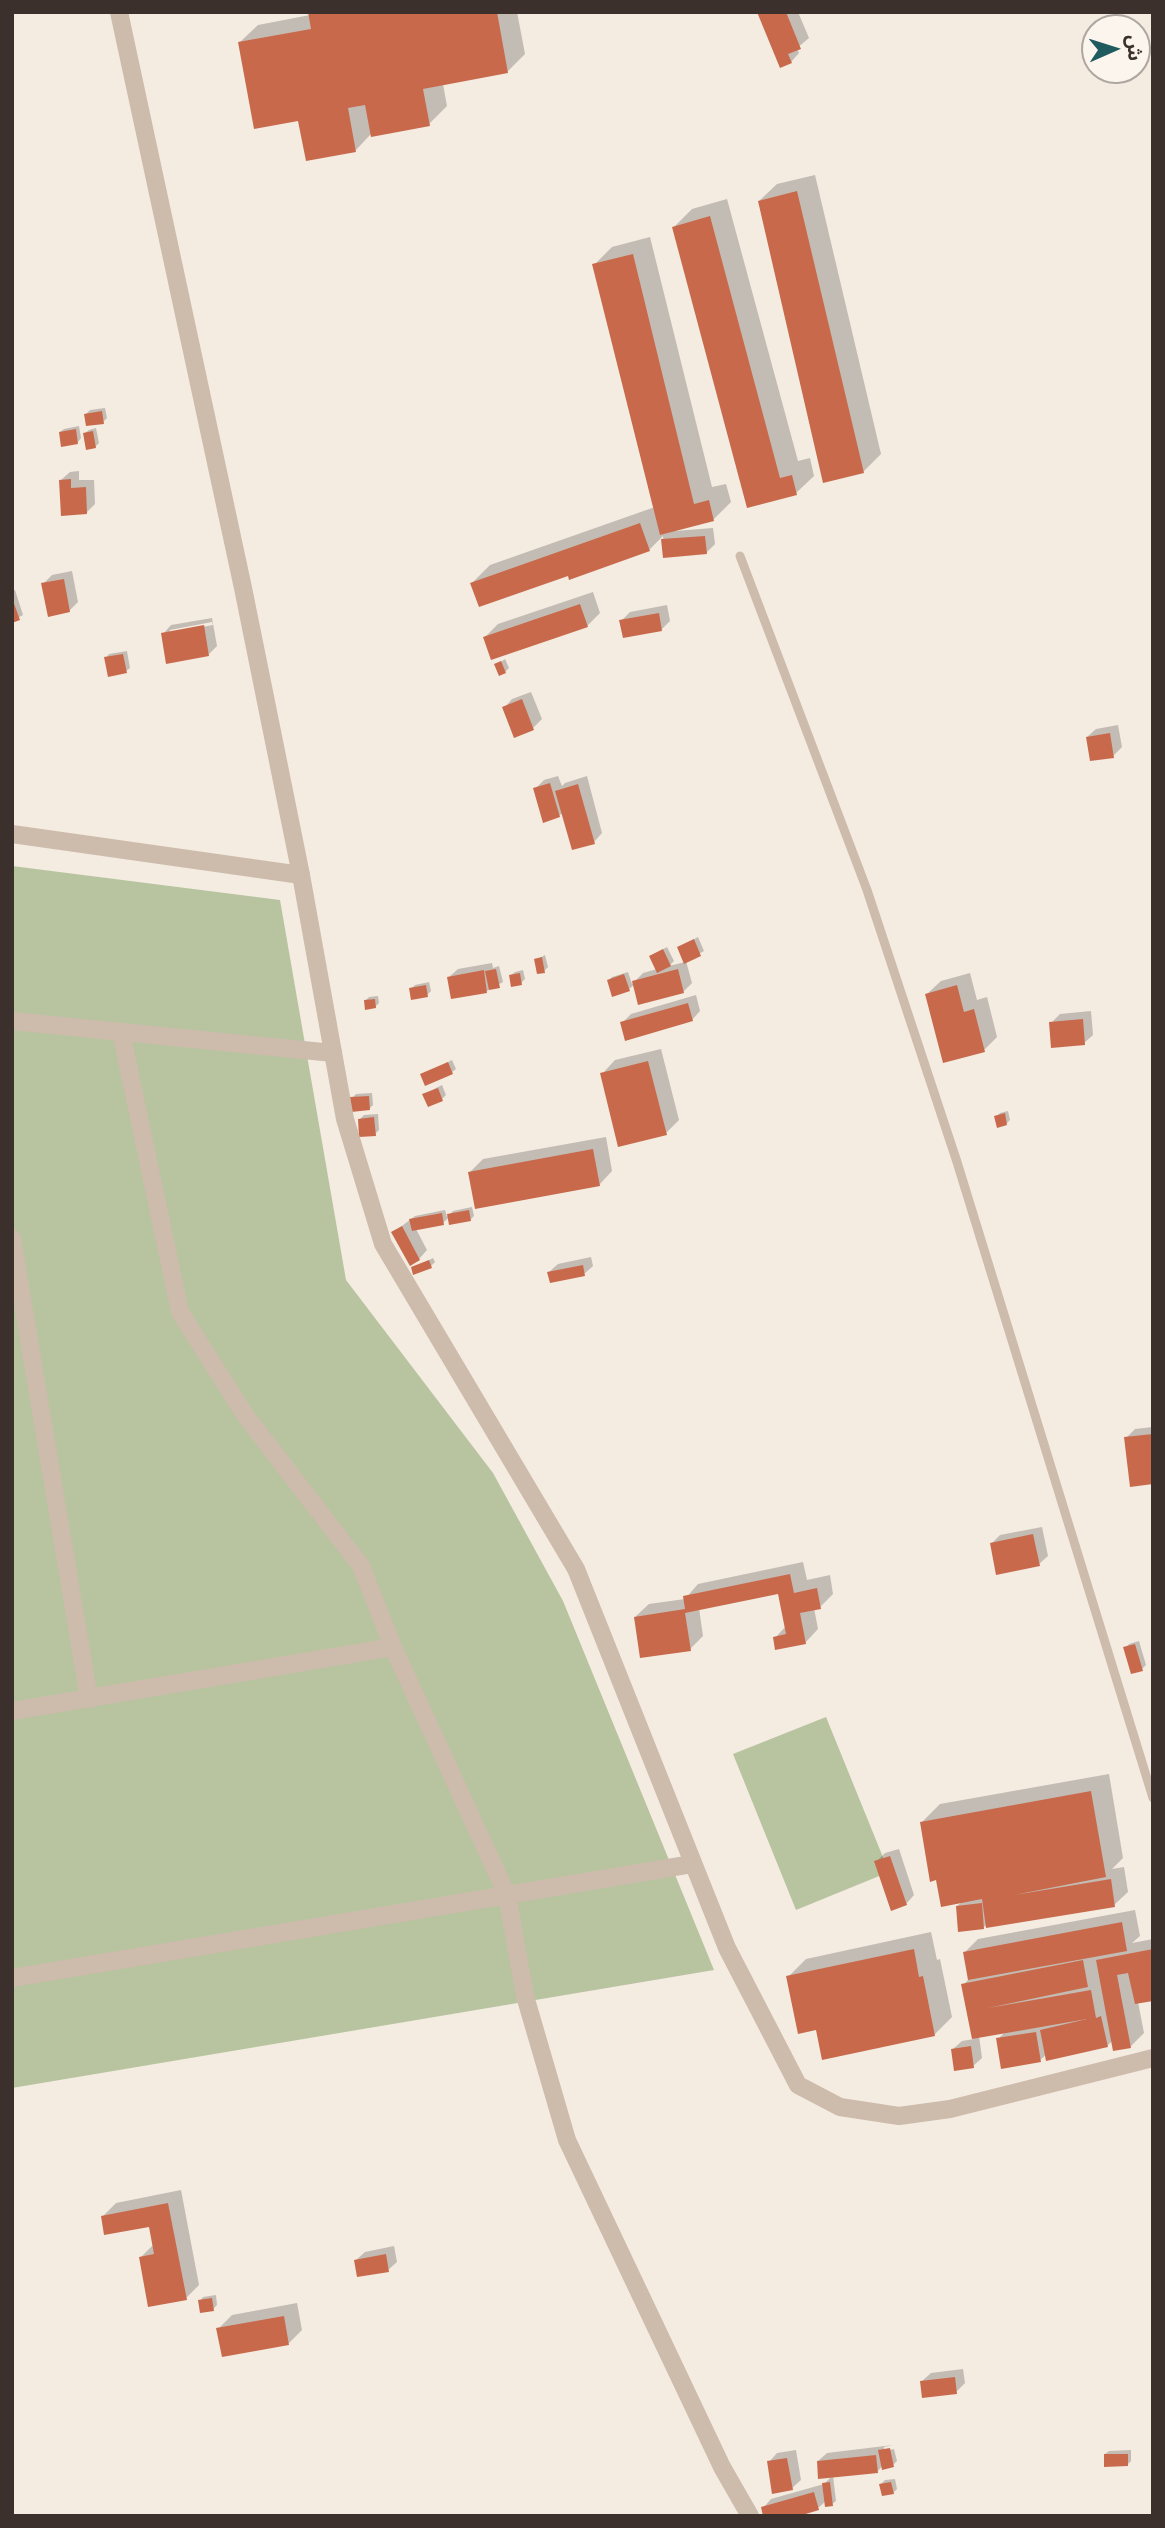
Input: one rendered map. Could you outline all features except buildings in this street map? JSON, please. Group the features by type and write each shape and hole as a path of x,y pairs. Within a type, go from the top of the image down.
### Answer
{"street":[{"path":"119,12 240,575 345,1119 383,1244 576,1569 727,1948 798,2085 840,2108 899,2116 950,2109 1153,2059"},
{"path":"12,834 300,875"},
{"path":"12,1021 333,1053"},
{"path":"121,1032 180,1312 245,1415 361,1566 393,1647 508,1895 525,1996 568,2140 722,2467 750,2516"},
{"path":"12,1238 89,1699"},
{"path":"12,1711 393,1647"},
{"path":"12,1978 692,1864"}],"lane":[{"path":"740,556 867,890 957,1162 1153,1798"}],"green space":[{"path":"12,866 280,900 346,1280 493,1473 563,1601 714,1970 12,2088"},
{"path":"826,1717 889,1872 796,1910 733,1754"}]}
